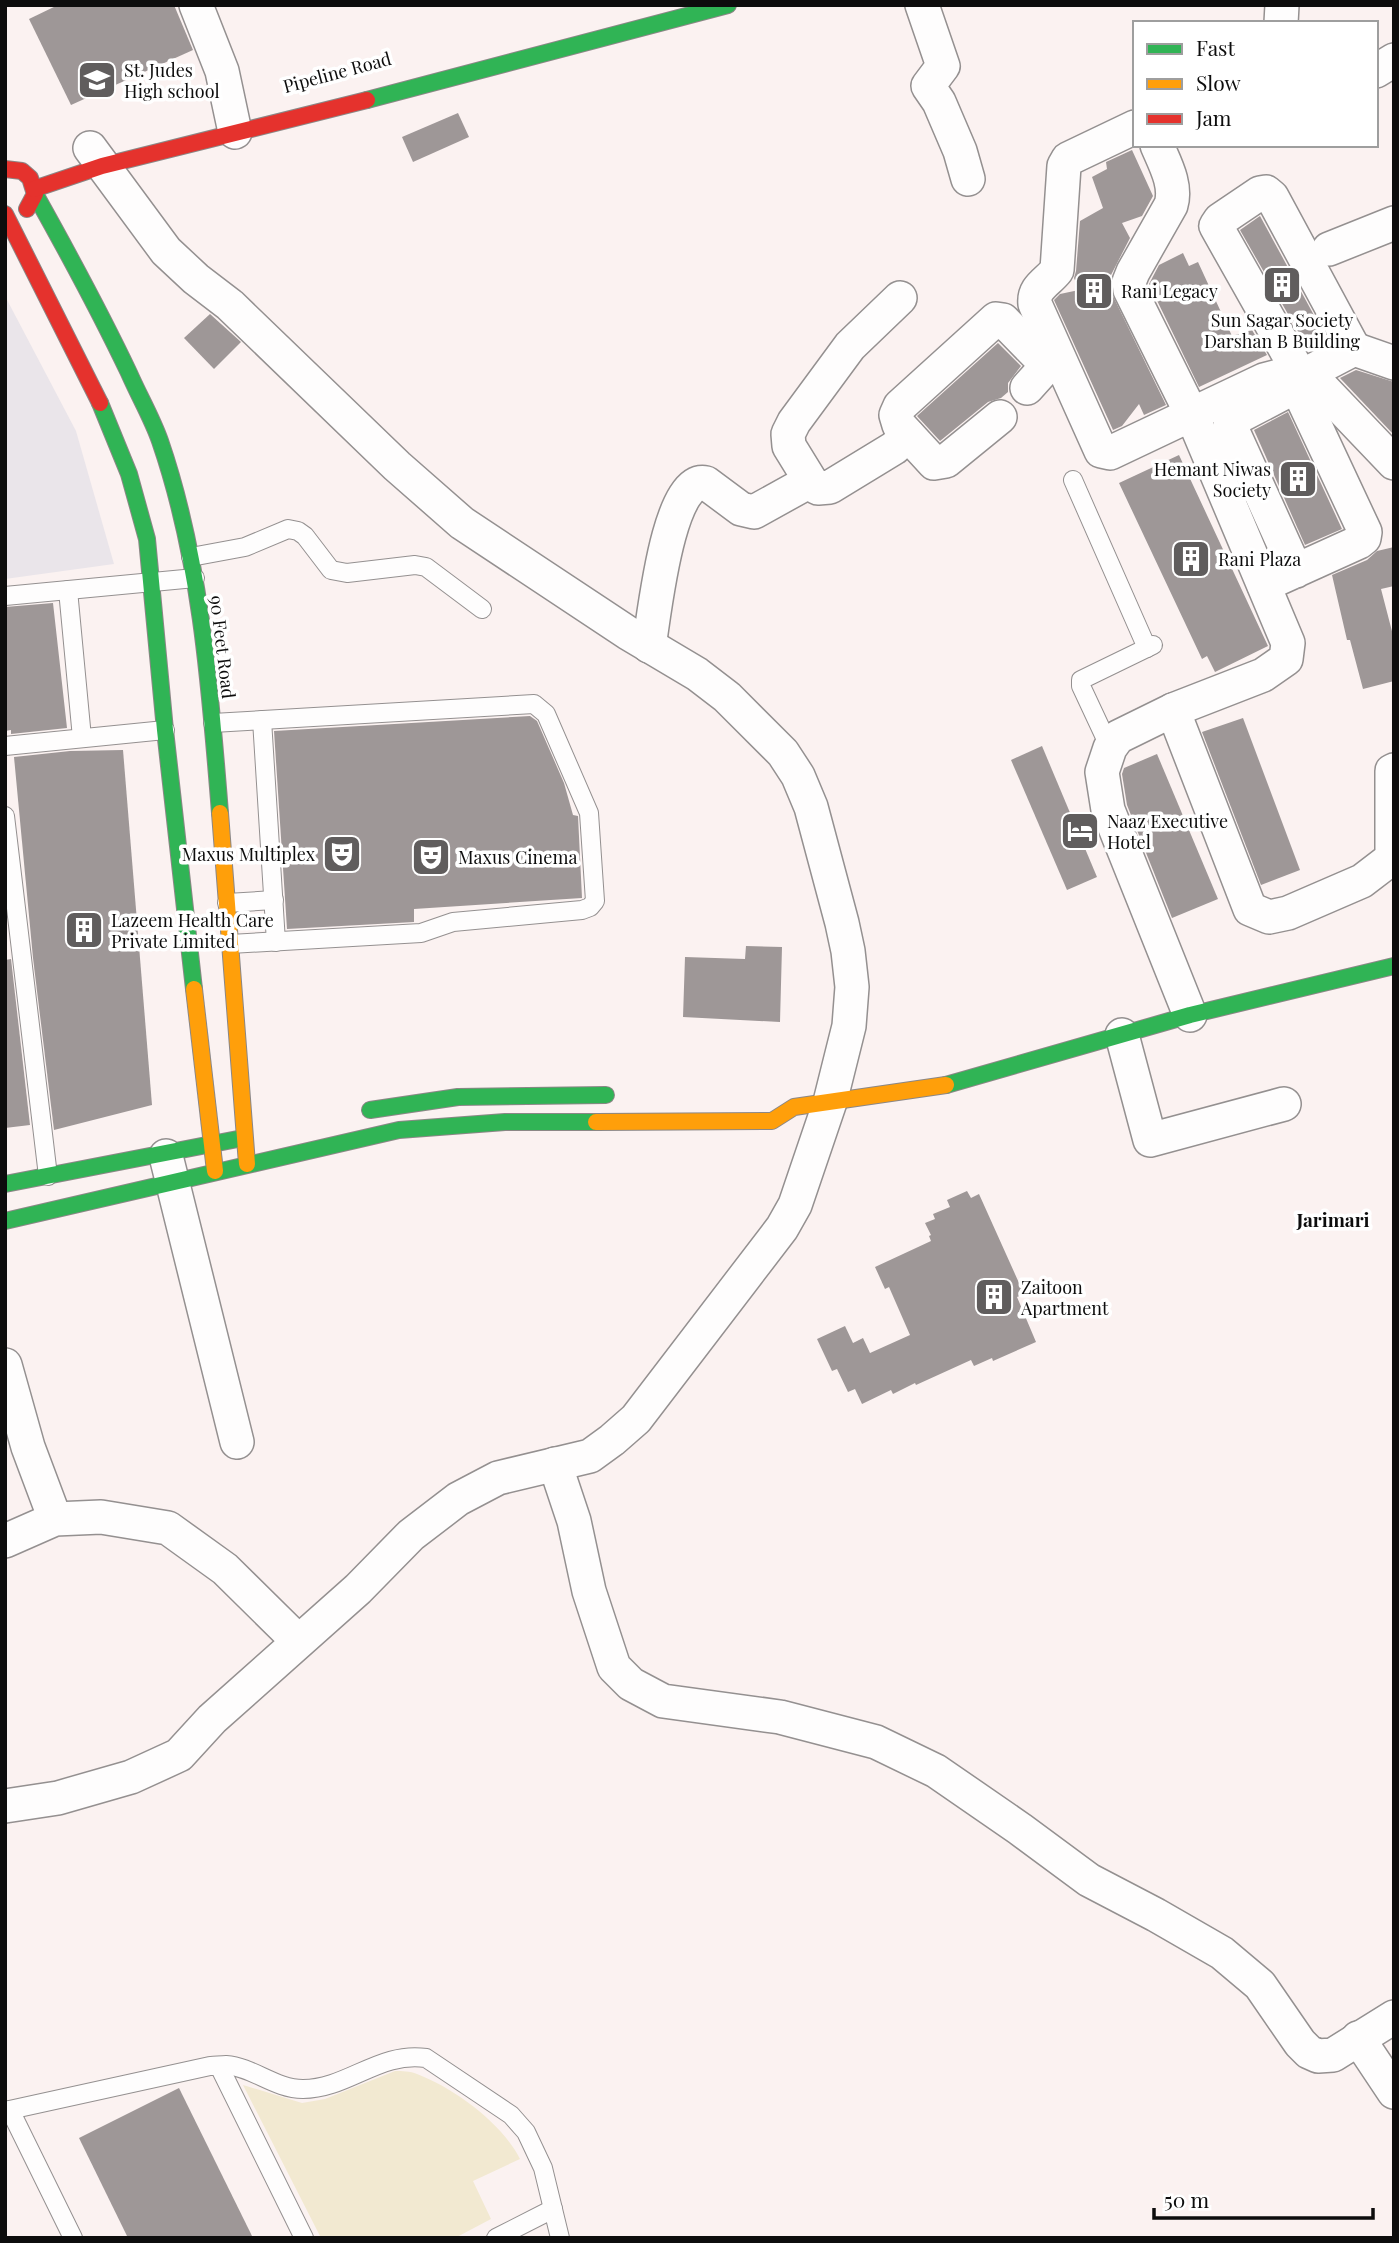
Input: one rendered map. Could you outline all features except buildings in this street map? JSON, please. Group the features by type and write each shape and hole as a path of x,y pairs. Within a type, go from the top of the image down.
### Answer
{"street":[{"path":"196,5 222,71 234,126 92,153 35,191 28,208 21,213 5,214 106,415 129,474 147,539 164,730 215,1171"},
{"path":"350,96 444,81 727,5"},
{"path":"922,5 943,66 928,86 939,102 960,150 968,179"},
{"path":"1378,70 1394,60"},
{"path":"440,64 444,81"},
{"name":"Pipeline Road","path":"181,130 234,126 350,96 414,71"},
{"path":"1133,128 1068,159 1064,166 1058,270 1037,290 1035,304 1101,451 1110,453 1192,415 1256,395 1295,387 1365,532 1364,538 1359,542 1264,585"},
{"path":"1158,147 1174,188 1174,195 1133,272 1129,282 1130,290 1192,415 1288,643 1286,659 1263,675 1173,709 1118,737 1110,748 1102,772 1108,810 1190,1014"},
{"name":"90 Feet Road","path":"10,149 22,170 31,178 35,191 96,304 159,438 181,508 195,578 213,723 230,944 251,1136 247,1164"},
{"path":"5,1806 58,1798 131,1777 179,1755 212,1720 358,1589 411,1535 458,1499 498,1478 590,1456 636,1419 760,1258 795,1205 831,1102 849,1026 852,987 848,951 811,807 799,776 783,753 727,697 696,674 462,523 397,466 230,305 166,251 92,153"},
{"path":"1394,363 1354,349 1272,197 1266,192 1260,193 1220,220 1216,226 1303,373 1394,463"},
{"path":"1329,249 1394,223"},
{"path":"900,298 850,346 788,434 789,446 810,481 818,488 830,487 894,448 908,435"},
{"path":"1000,417 939,464 934,463 899,425 896,415 900,406 996,319 1003,320 1044,362 1043,372 1027,388"},
{"path":"1296,570 1230,425 1256,395 1264,380 1303,373 1354,349"},
{"path":"649,646 668,533 685,493 695,484 706,483 741,509 754,512 810,481"},
{"path":"1173,709 1251,909 1269,918 1288,913 1362,881 1392,858 1394,770"},
{"path":"5,1184 48,1176 169,1167 215,1171 399,1129 505,1122 772,1121 794,1107 952,1084 1190,1014 1394,966"},
{"path":"1122,1035 1150,1140 1284,1104"},
{"path":"359,1112 397,1104 478,1095 619,1095"},
{"path":"777,1100 794,1107"},
{"path":"5,1221 169,1167 211,1144 251,1136"},
{"path":"169,1167 237,1443"},
{"path":"5,1365 28,1447 55,1519"},
{"path":"555,1464 574,1521 589,1591 614,1667 631,1684 663,1701 780,1717 876,1742 924,1765 1020,1829 1089,1880 1222,1953 1260,1985 1300,2043 1318,2056 1333,2055 1394,2017"},
{"path":"5,1541 55,1519 101,1517 168,1528 225,1569 298,1642"},
{"path":"1358,2038 1394,2092"}],"lane":[{"path":"1073,480 1150,646 1081,680 1081,686 1110,748"},
{"path":"191,556 244,547 288,529 305,536 331,570 347,573 415,565 426,568 482,609"},
{"path":"5,596 195,578"},
{"path":"68,590 82,738"},
{"path":"213,723 534,704 546,714 589,813 596,894 595,901 582,911 453,922 421,933 230,944"},
{"path":"262,720 276,942"},
{"path":"5,746 164,730"},
{"path":"5,816 48,1176"},
{"path":"227,904 274,900"},
{"path":"73,2238 8,2110 189,2070 227,2065 281,2085 302,2089 322,2087 390,2060 410,2056 426,2058 511,2115 526,2132 543,2168 560,2238"},
{"path":"219,2066 304,2238"},
{"path":"496,2238 553,2208"}],"shaded area":[{"path":"5,296 76,431 114,564 5,579"},
{"path":"395,2071 417,2074 431,2080 476,2108 502,2132 520,2159 473,2181 491,2219 455,2238 321,2238 243,2085 302,2103 325,2099"}],"traffic: fast":[{"path":"367,100 728,5"},
{"path":"35,194 95,305 149,415 174,486 202,625 220,813"},
{"path":"100,403 129,474 147,539 194,989"},
{"path":"946,1085 1190,1015 1394,966"},
{"path":"370,1110 458,1097 606,1095"},
{"path":"5,1221 399,1130 505,1122 596,1122"},
{"path":"5,1184 243,1138"}],"traffic: slow":[{"path":"220,813 247,1164"},
{"path":"194,989 215,1171"},
{"path":"596,1122 772,1121 794,1107 946,1085"}],"traffic: jam":[{"path":"34,189 102,166 367,100"},
{"path":"5,169 22,171 30,178 35,194 27,209"},
{"path":"5,214 100,403"}],"place":[{"name":"St. Judes High school","path":"97,80"},
{"name":"Sun Sagar Society Darshan B Building","path":"1282,285"},
{"name":"Rani Legacy","path":"1094,291"},
{"name":"Hemant Niwas Society","path":"1298,479"},
{"name":"Rani Plaza","path":"1191,559"},
{"name":"Naaz Executive Hotel","path":"1080,831"},
{"name":"Maxus Multiplex","path":"342,854"},
{"name":"Maxus Cinema","path":"431,857"},
{"name":"Lazeem Health Care Private Limited","path":"84,930"},
{"name":"Zaitoon Apartment","path":"994,1297"}],"district":[{"name":"Jarimari","path":"1333,1219"}]}
